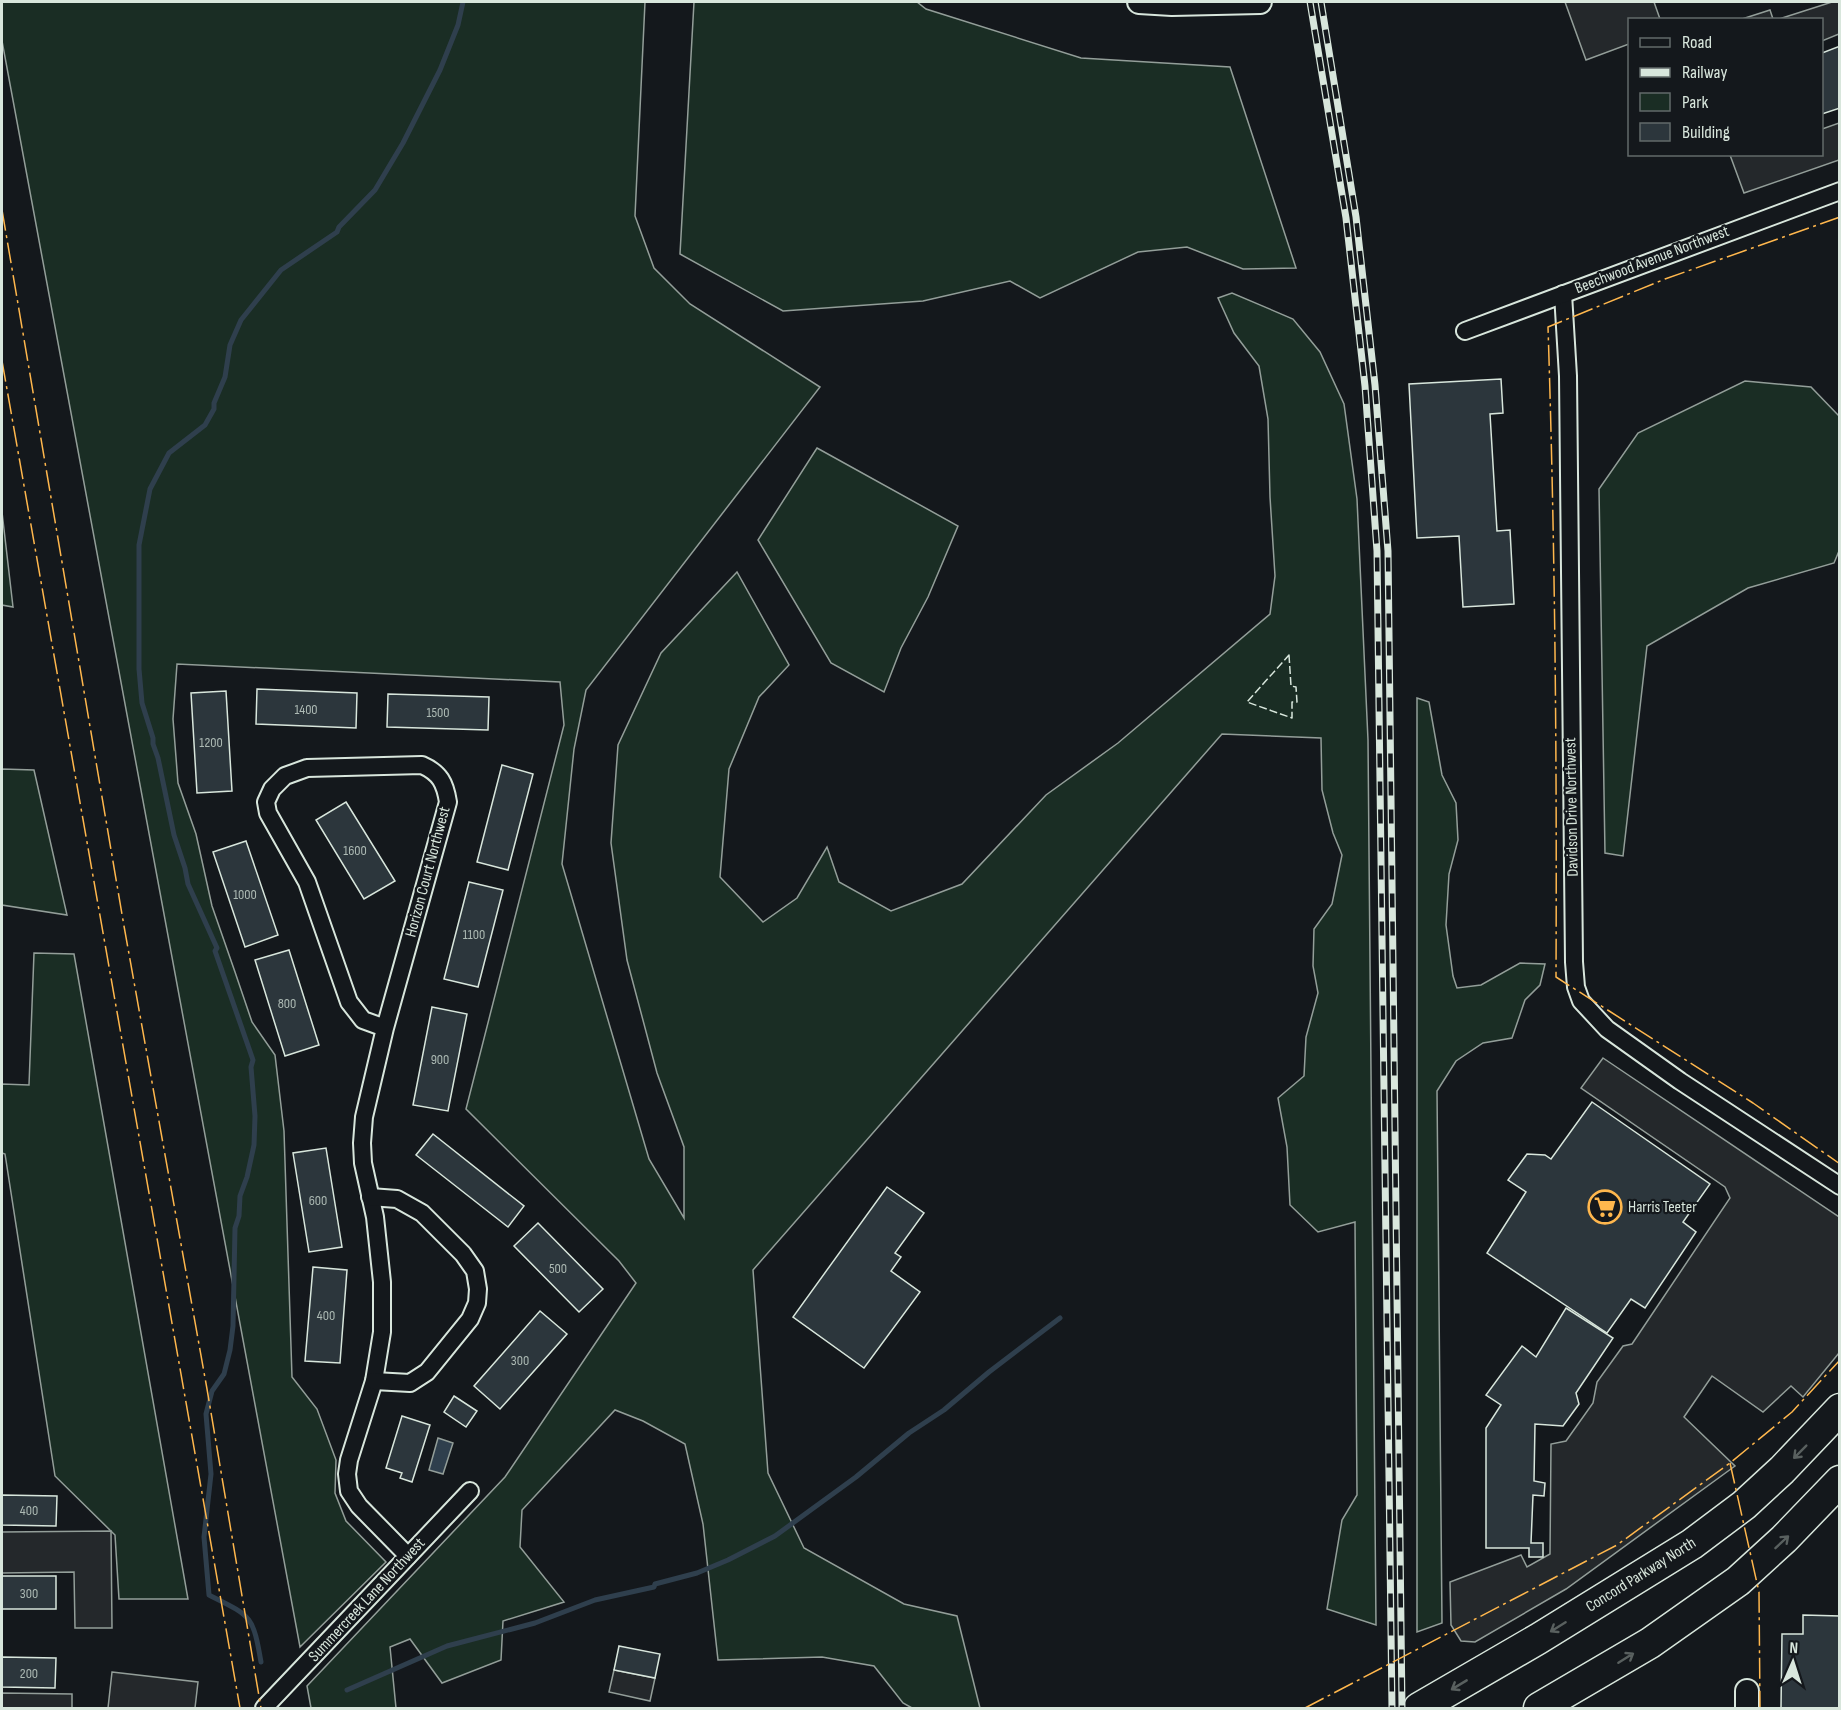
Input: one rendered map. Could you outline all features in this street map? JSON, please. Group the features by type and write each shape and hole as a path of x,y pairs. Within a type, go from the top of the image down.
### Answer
{"highway":[{"name":"Concord Parkway North","path":"1419,1708 1538,1639 1692,1544 1744,1505 1824,1428 1839,1409"},
{"path":"1539,1708 1650,1643 1738,1581 1792,1532 1839,1481"}],"main road":[{"path":"1139,2 1172,4 1260,2"}],"street":[{"name":"Beechwood Avenue Northwest","path":"1465,331 1839,191"},
{"name":"Davidson Drive Northwest","path":"1563,294 1568,376 1576,987 1581,1001 1607,1029 1680,1081 1839,1186"},
{"name":"Horizon Court Northwest","path":"386,1028 363,1020 349,1002 307,882 268,813 266,802 272,789 285,776 307,768 422,765 435,771 445,785 448,802 386,1028 364,1117 362,1143 363,1163 375,1217 382,1282 382,1332 374,1381 349,1460 347,1474 349,1491 359,1506 408,1556"},
{"path":"370,1197 397,1199 422,1213 463,1254 475,1271 478,1289 477,1303 470,1319 426,1372 410,1383 374,1381"},
{"name":"Summercreek Lane Northwest","path":"264,1708 470,1491"}],"green space":[{"path":"2,2 645,2 635,216 654,268 690,304 820,387 586,690 574,749 562,864 649,1159 684,1218 684,1147 657,1073 627,960 611,843 618,745 661,653 737,572 789,665 759,697 729,769 720,877 763,922 797,898 827,847 839,882 891,911 962,884 1046,795 1118,743 1270,614 1275,576 1268,419 1259,366 1234,333 1218,298 1232,293 1293,319 1320,352 1344,404 1357,499 1368,740 1376,1625 1327,1609 1342,1520 1357,1495 1355,1222 1318,1232 1290,1205 1287,1147 1278,1098 1304,1076 1306,1037 1318,993 1313,966 1314,929 1332,904 1342,855 1333,833 1322,790 1321,738 1222,734 753,1270 768,1473 804,1548 904,1604 957,1616 980,1708 912,1708 903,1703 874,1666 822,1657 718,1660 703,1524 685,1444 643,1421 615,1410 522,1510 520,1547 564,1602 503,1621 501,1660 442,1683 410,1639 390,1647 396,1708 311,1708 307,1686 505,1477 636,1283 619,1261 466,1109 564,725 560,682 177,664 173,719 178,783 196,834 212,906 252,1022 275,1055 284,1131 292,1377 317,1409 336,1460 335,1493 346,1521 386,1562 300,1647 2,41"},
{"path":"694,2 917,2 926,9 1081,58 1230,67 1296,268 1243,269 1187,247 1138,252 1040,298 1010,281 923,301 783,311 680,254"},
{"path":"1745,381 1811,387 1839,416 1839,551 1834,563 1748,588 1647,646 1623,856 1605,853 1599,489 1638,433"},
{"path":"817,448 958,526 928,597 901,648 884,692 831,663 758,540"},
{"path":"2,512 13,607 2,605"},
{"path":"1417,698 1429,702 1442,775 1456,803 1458,840 1449,874 1446,925 1453,976 1457,988 1481,985 1520,963 1545,964 1540,985 1525,1000 1512,1038 1483,1043 1456,1061 1437,1091 1442,1623 1417,1632"},
{"path":"2,769 34,770 67,915 2,905"},
{"path":"34,953 74,954 188,1599 119,1599 115,1535 55,1476 5,1154 2,1153 2,1084 29,1085"}],"shaded area":[{"path":"1565,2 1654,2 1660,18 1628,18 1628,44 1586,60"},
{"path":"1832,2 1839,2 1839,34 1823,41 1823,18 1782,18"},
{"path":"1770,10 1773,18 1745,18"},
{"path":"1839,123 1839,160 1744,193 1730,156 1823,156 1823,129"},
{"path":"1603,1058 1839,1217 1839,1353 1803,1397 1791,1386 1763,1412 1712,1376 1684,1417 1735,1466 1566,1589 1475,1642 1461,1641 1451,1625 1450,1582 1521,1555 1527,1567 1550,1554 1551,1444 1566,1441 1593,1403 1597,1382 1623,1346 1632,1344 1730,1198 1725,1187 1581,1088"},
{"path":"111,1531 112,1628 75,1628 74,1572 2,1573 2,1532"},
{"path":"614,1670 655,1678 650,1701 609,1692"},
{"path":"112,1672 198,1682 195,1708 108,1708"},
{"path":"2,1693 72,1694 72,1708 2,1708"}],"water":[{"path":"438,1438 453,1443 443,1474 429,1470"}],"building":[{"path":"1840,46 1840,108 1823,114 1823,53"},
{"path":"1501,379 1503,413 1490,414 1497,531 1510,530 1514,604 1463,607 1459,536 1417,538 1409,384"},
{"path":"257,689 357,693 356,728 256,724"},
{"path":"226,691 232,791 197,793 191,693"},
{"path":"388,694 489,697 488,730 387,727"},
{"path":"502,765 533,774 508,870 477,862"},
{"path":"346,802 395,881 364,899 316,820"},
{"path":"246,841 278,935 245,947 213,852"},
{"path":"469,882 503,890 478,987 444,979"},
{"path":"289,950 319,1045 285,1056 255,960"},
{"path":"432,1007 467,1014 448,1111 413,1105"},
{"name":"Harris Teeter","path":"1592,1102 1710,1184 1683,1222 1696,1232 1645,1308 1631,1299 1607,1333 1487,1253 1526,1192 1508,1180 1527,1154 1545,1155 1551,1159"},
{"path":"433,1134 524,1206 508,1227 416,1155"},
{"path":"326,1148 342,1247 309,1252 293,1153"},
{"path":"887,1187 924,1213 895,1253 901,1257 891,1271 920,1292 864,1368 793,1317"},
{"path":"538,1223 603,1289 579,1312 514,1246"},
{"path":"313,1267 347,1270 340,1363 305,1361"},
{"path":"1566,1308 1613,1338 1576,1393 1579,1404 1563,1426 1535,1424 1534,1481 1545,1483 1544,1496 1533,1495 1531,1543 1543,1543 1543,1557 1529,1557 1529,1548 1486,1548 1486,1428 1501,1405 1486,1395 1522,1346 1536,1357"},
{"path":"540,1311 567,1334 500,1409 474,1386"},
{"path":"454,1396 477,1411 466,1427 444,1412"},
{"path":"402,1416 430,1425 412,1482 400,1478 402,1473 386,1468"},
{"path":"2,1495 57,1496 56,1526 2,1525"},
{"path":"2,1576 56,1576 56,1609 2,1609"},
{"path":"1803,1615 1840,1616 1840,1708 1781,1708 1782,1634 1803,1634"},
{"path":"619,1646 660,1654 655,1678 614,1670"},
{"path":"2,1657 56,1658 55,1688 2,1687"}],"waterway":[{"path":"261,1662 255,1635 248,1619 234,1608 209,1595 204,1537 211,1474 206,1414 212,1391 224,1374 230,1350 233,1326 235,1228 239,1216 240,1196 254,1145 255,1116 251,1067 253,1060 215,951 217,948 188,884 174,835 153,738 142,703 139,669 139,545 150,489 169,453 205,425 214,409 214,403 225,377 230,345 241,320 281,270 337,232 339,227 375,190 403,143 440,70 458,25 463,2"},
{"path":"347,1690 447,1646 535,1623 595,1600 654,1587 655,1584 697,1573 775,1536 856,1477 909,1433 944,1410 989,1372 1060,1318"}],"railway":[{"path":"1310,2 1346,218 1365,386 1377,551 1392,1708"},
{"path":"1321,2 1356,217 1375,385 1388,551 1402,1708"}],"fence":[{"path":"1289,655 1291,686 1296,687 1297,702 1292,702 1292,718 1247,702 1289,655"}],"power":[{"path":"2,210 261,1708"},
{"path":"1840,217 1665,279 1548,327 1555,652 1556,977 1753,1103 1840,1164"},
{"path":"2,361 240,1708"},
{"path":"1305,1708 1617,1545 1730,1463 1792,1412 1840,1360"},
{"path":"1730,1463 1759,1592 1760,1708"}],"place":[{"name":"Harris Teeter","path":"1605,1207"}]}
